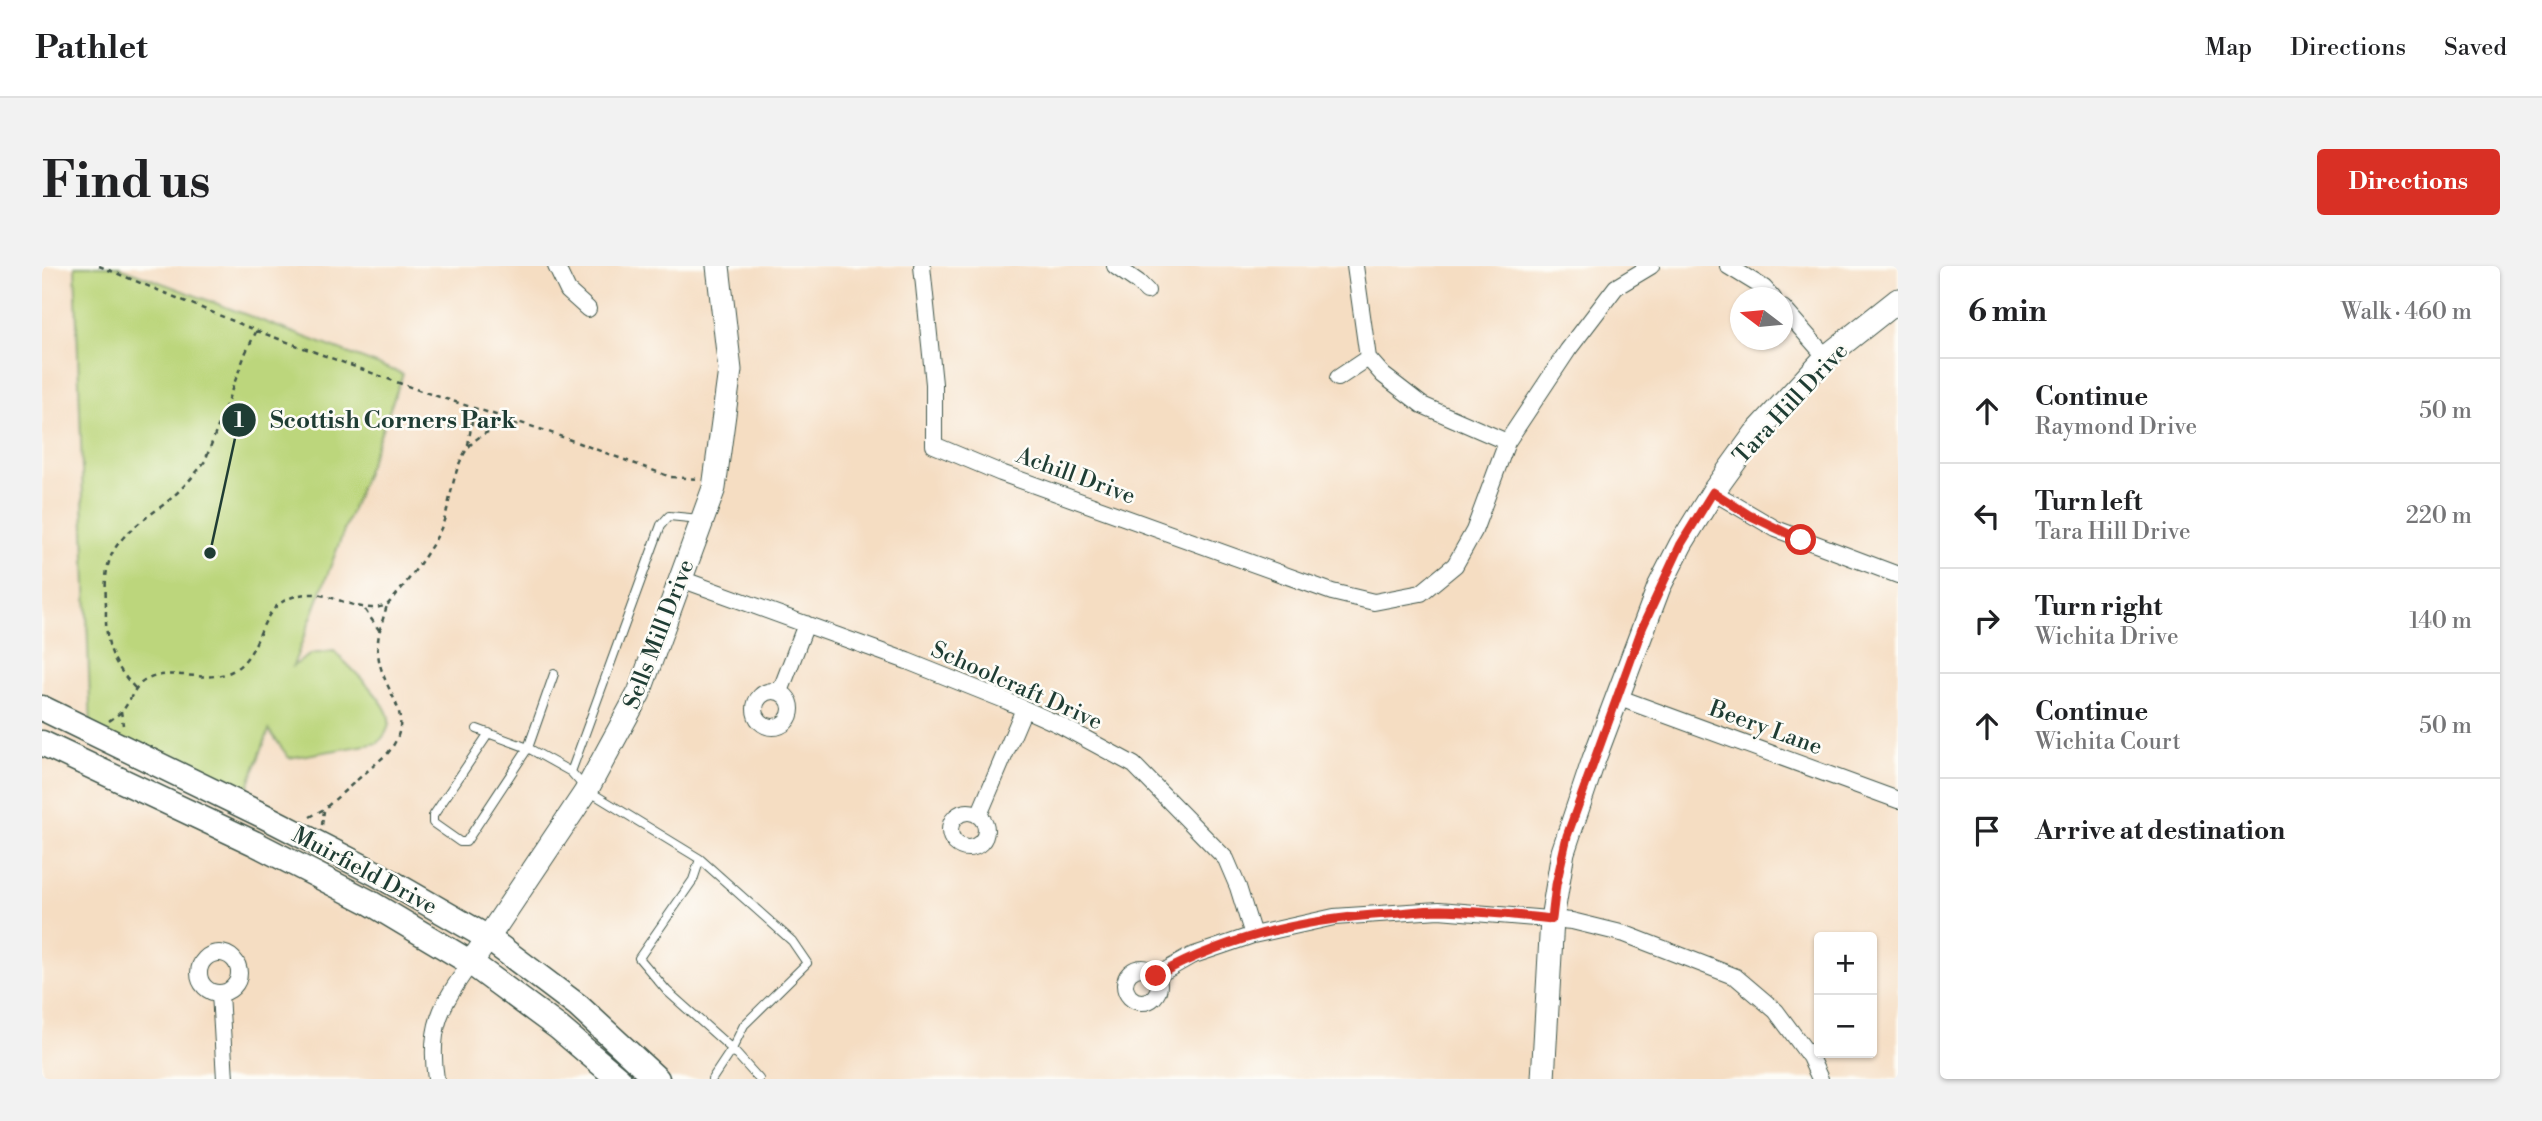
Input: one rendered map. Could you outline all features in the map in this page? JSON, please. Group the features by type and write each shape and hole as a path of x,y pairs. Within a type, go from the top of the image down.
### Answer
{"main road":[{"name":"Muirfield Drive","path":"42,708 253,810 377,874 488,938 578,1006 657,1079"},
{"name":"Muirfield Drive","path":"42,743 254,843 369,902 471,963 559,1028 619,1079"}],"street":[{"path":"556,266 568,291 588,309"},
{"name":"Sells Mill Drive","path":"471,963 587,790 639,693 714,488 730,370 718,266"},
{"name":"Achill Drive","path":"922,266 933,384 934,445 1000,472 1332,592 1374,602 1421,593 1455,565 1474,531 1507,442"},
{"path":"1115,266 1147,292"},
{"path":"1355,266 1368,358 1383,375 1422,405 1507,442 1568,350 1616,287 1651,266"},
{"path":"1728,266 1762,287"},
{"name":"Tara Hill Drive","path":"1543,1079 1552,919 1556,885 1567,836 1660,587 1681,544 1713,492 1755,434 1826,357 1898,300"},
{"path":"1793,320 1826,357"},
{"path":"1338,378 1368,358"},
{"path":"1713,492 1776,529 1898,575"},
{"name":"Schoolcraft Drive","path":"681,579 907,662 1024,709 1134,765 1226,859 1253,935"},
{"path":"780,692 806,624"},
{"name":"Beery Lane","path":"1617,697 1898,800"},
{"path":"979,815 1024,709"},
{"path":"1156,976 1191,957 1253,935 1334,917 1439,910 1552,919 1625,934 1736,976 1776,1011 1810,1057 1820,1079"},
{"path":"436,1079 434,1033 449,994 471,963"},
{"path":"220,993 225,1079"}],"lane":[{"path":"571,772 661,525 669,516 703,519"},
{"path":"489,733 433,816 433,823 460,842 466,842 527,748 554,674"},
{"path":"477,729 527,748 571,772 587,790 700,859 792,941 807,963 744,1026 712,1079"},
{"path":"700,859 693,880 639,958 667,991 732,1049 759,1079"}],"path":[{"path":"99,266 257,330 671,477 700,479 703,471"},
{"path":"135,688 121,673 108,645 106,624 109,559 117,545 170,499 205,461 246,352 257,330"},
{"path":"468,448 474,409"},
{"path":"304,820 324,809 388,753 401,730 402,719 382,672 377,651 387,605 435,540 442,526 461,461 468,448 485,434 519,424"},
{"path":"106,723 121,712 135,688 148,679 161,675 214,677 236,668 255,646 269,613 277,604 291,597 303,594 327,596 362,608 377,609 387,605"},
{"path":"362,608 380,630"},
{"path":"121,712 124,732"},
{"path":"321,829 324,809"}],"green space":[{"path":"75,266 117,266 403,374 293,666 311,654 334,651 382,702 387,711 389,726 378,743 289,758 269,730 241,805 91,732"}],"place":[{"name":"Scottish Corners Park","path":"210,553"}],"route":[{"path":"1156,976 1191,957 1253,935 1334,917 1439,910 1552,919 1556,885 1567,836 1643,626 1681,544 1713,492 1749,515 1801,540"}]}
